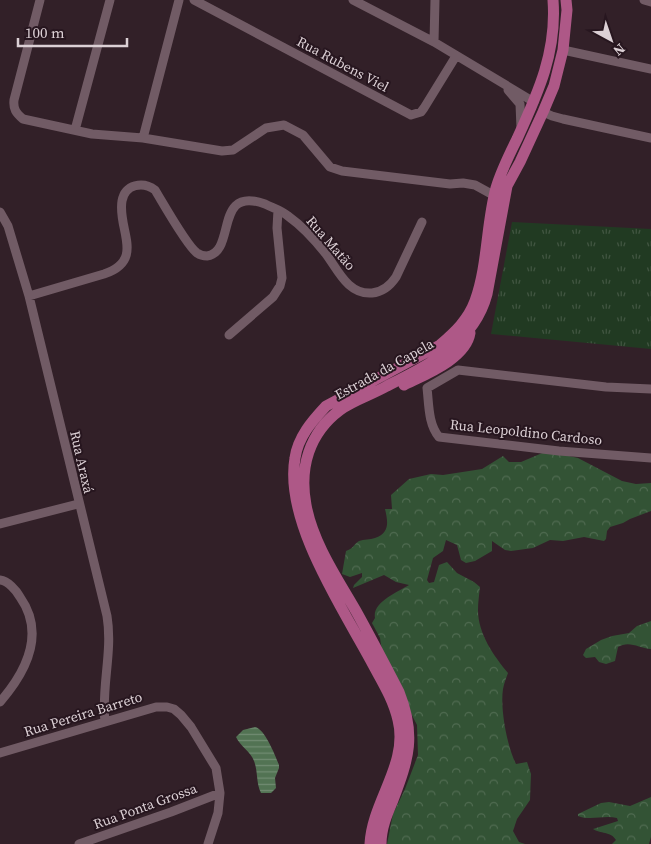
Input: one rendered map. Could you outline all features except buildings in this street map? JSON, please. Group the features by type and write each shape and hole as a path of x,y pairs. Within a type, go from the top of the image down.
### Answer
{"main road":[{"name":"Estrada da Capela","path":"381,844 384,824 406,764 409,738 406,708 372,639 325,555 313,529 306,506 304,466 309,449 323,425 340,410 440,345 466,320 475,301 484,268 495,196 501,174 534,102 551,53 553,42 553,0"},
{"name":"Estrada da Capela","path":"370,844 376,816 392,776 398,752 400,730 398,719 388,692 312,550 296,502 295,458 306,430 314,418 326,406 428,363 450,349 470,330 483,309 507,186 520,162 554,86 563,50 567,10 566,0"},
{"path":"385,382 386,392 438,368 465,347 469,339 470,330"}],"street":[{"path":"40,0 14,106 16,113 23,119 92,134 143,138 230,151 266,128 284,125 303,135 330,167 342,171 414,180 475,185 495,196"},
{"path":"75,130 110,0"},
{"path":"143,138 179,0"},
{"name":"Rua Rubens Viel","path":"194,0 411,114 421,112 456,56"},
{"path":"353,0 362,2 434,42 534,102"},
{"path":"434,42 435,0"},
{"path":"644,0 651,2"},
{"path":"563,50 651,69"},
{"path":"495,78 520,104 521,130"},
{"path":"543,112 557,118 651,138"},
{"name":"Rua Matão","path":"28,296 113,271 120,265 128,248 122,201 127,190 138,184 150,186 155,190 193,250 203,256 210,256 217,250 231,212 237,205 246,200 278,210 303,229 325,253 351,287 367,294 384,290 391,284 422,222"},
{"path":"229,335 273,297 280,286 282,278 278,210"},
{"name":"Rua Araxá","path":"1,216 8,226 28,296 110,632 104,709 105,722"},
{"path":"458,370 459,352"},
{"path":"413,380 427,388 458,370 606,387 651,389"},
{"name":"Rua Leopoldino Cardoso","path":"427,388 432,425 439,437 559,451 651,458"},
{"path":"0,524 78,504"},
{"path":"0,580 4,580 24,602 30,620 32,645 24,670 0,702"},
{"name":"Rua Pereira Barreto","path":"0,753 156,707 174,709 191,727 216,768 220,793 218,813 208,844"},
{"name":"Rua Ponta Grossa","path":"79,844 220,793"}],"green space":[{"path":"512,222 651,229 651,349 491,334"},
{"path":"547,451 578,458 622,481 636,484 651,483 651,511 610,527 604,541 584,537 563,541 550,540 533,548 511,551 505,550 492,541 492,551 475,561 466,563 461,560 457,545 446,540 443,551 433,558 427,580 429,583 434,582 439,565 447,562 457,573 480,587 478,610 481,628 492,652 508,673 503,689 502,707 510,748 516,764 527,762 531,774 530,800 517,819 513,831 519,842 525,844 387,844 393,814 418,755 417,725 393,678 382,651 380,638 372,623 375,618 375,612 382,602 409,585 396,582 384,575 353,588 362,577 362,573 350,577 342,574 346,551 359,541 373,539 380,536 386,530 385,509 392,509 391,495 409,479 431,474 443,475 482,469 503,456 509,462 521,462"},
{"path":"651,621 651,649 630,644 622,645 618,647 615,661 606,664 599,662 595,657 586,658 583,655 586,649 601,640 629,633 637,626"},
{"path":"651,797 651,837 649,844 612,844 616,840 614,837 593,829 618,821 617,818 587,818 578,816 578,814 601,803 609,802 630,806"}],"shaded area":[{"path":"255,727 266,737 279,765 275,778 276,788 271,793 261,793 254,761 236,737 243,730"}]}
